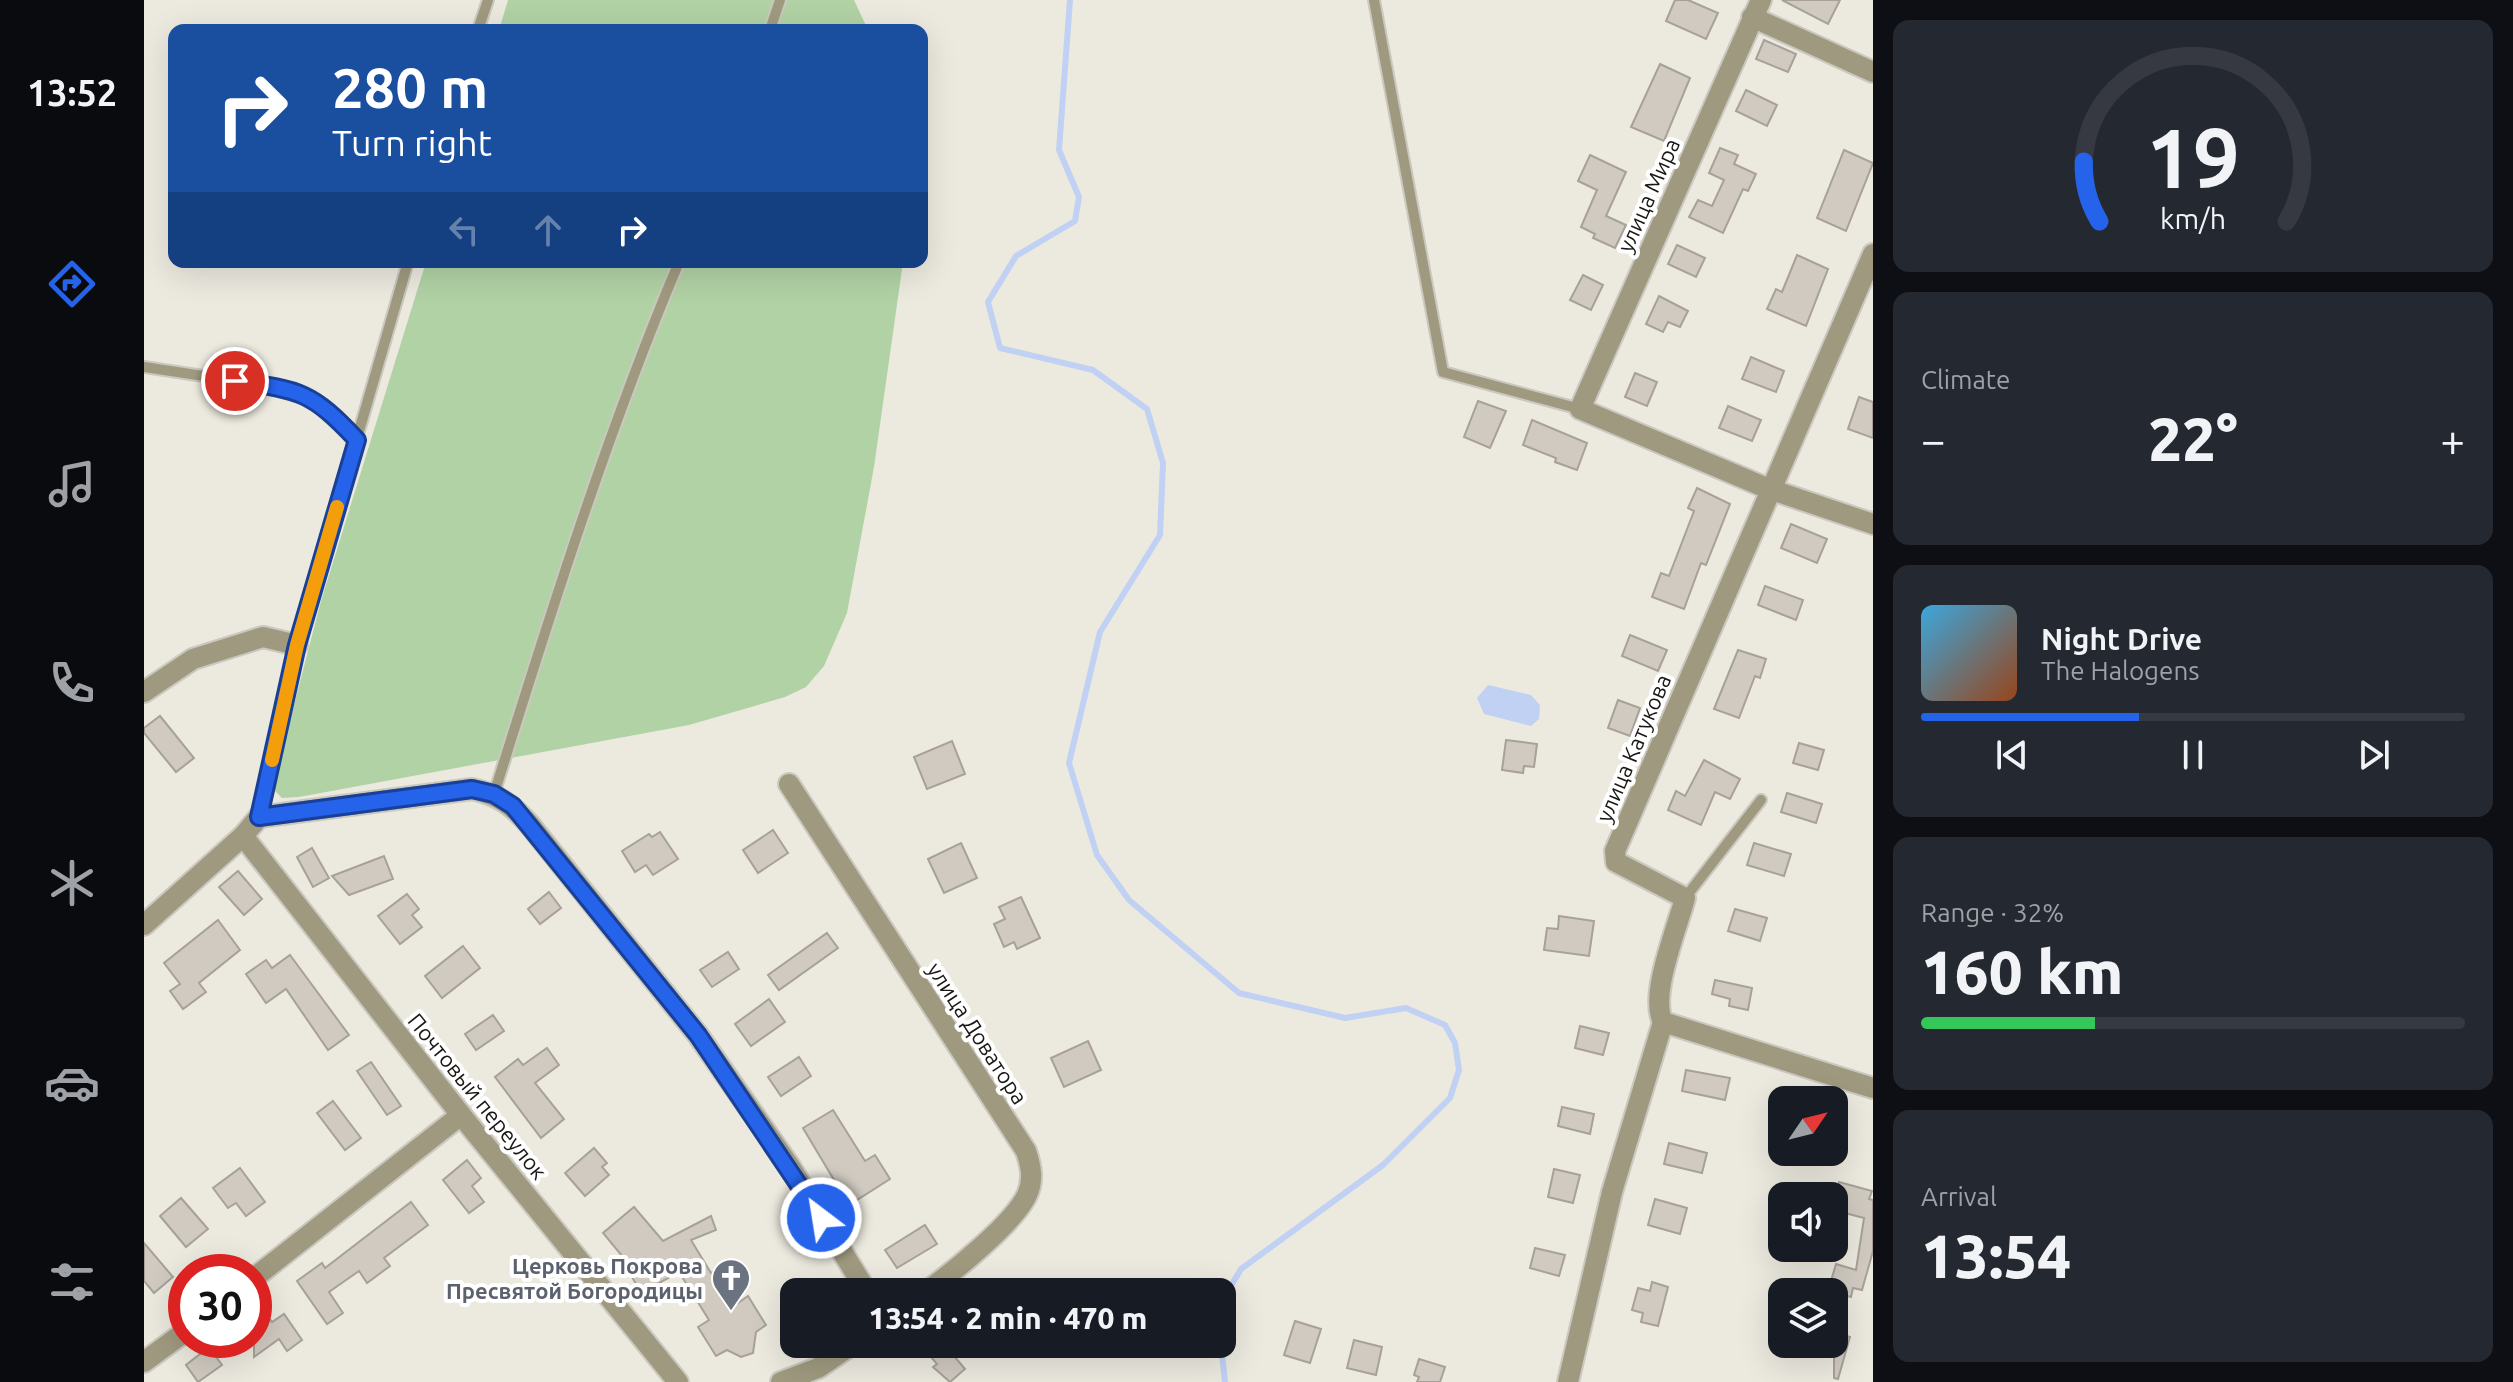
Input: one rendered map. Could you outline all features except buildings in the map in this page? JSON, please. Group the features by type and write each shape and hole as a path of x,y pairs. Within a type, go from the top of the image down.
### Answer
{"street":[{"name":"улица Мира","path":"1580,409 1756,8"},
{"path":"1756,8 1873,72"},
{"name":"улица Катукова","path":"1685,898 1616,862 1615,851 1873,254"},
{"path":"1580,409 1769,489 1873,524"},
{"path":"144,692 193,659 263,637 297,645"},
{"name":"улица Доватора","path":"789,784 1026,1151 1031,1166 1027,1195 1014,1214 942,1278"},
{"path":"144,925 243,836 259,817 472,789 494,794 513,806 530,825 698,1035 791,1168 858,1278"},
{"name":"Почтовый переулок","path":"243,836 461,1115 678,1382"},
{"path":"1568,1382 1612,1192 1663,1022 1657,1010 1660,989 1685,898"},
{"path":"1663,1022 1873,1088"},
{"path":"272,1264 461,1115"},
{"path":"144,1362 168,1344"},
{"path":"781,1382 818,1368 833,1358"}],"lane":[{"path":"480,24 488,0"},
{"path":"772,24 780,0"},
{"path":"1374,0 1443,372 1580,409"},
{"path":"259,817 297,645 406,268"},
{"path":"494,794 562,576 650,332 677,268"},
{"path":"144,367 295,390 330,411 357,440"},
{"path":"1685,898 1761,800"}],"green space":[{"path":"508,0 854,0 865,24 501,24"},
{"path":"424,268 902,268 874,467 847,613 824,666 806,687 785,697 689,725 282,798 275,791 275,778 321,601"}],"water":[{"path":"1488,685 1531,695 1540,705 1539,719 1531,726 1484,714 1477,698"}],"waterway":[{"path":"1070,0 1059,150 1079,197 1075,221 1016,256 988,302 1000,348 1093,370 1147,409 1163,463 1160,535 1100,632 1069,763 1097,855 1129,900 1239,993 1345,1018 1406,1008 1445,1025 1455,1043 1459,1070 1450,1098 1383,1165 1241,1269 1236,1278"},
{"path":"1222,1358 1225,1382"}],"slow traffic":[{"path":"272,760 297,645 337,507"}],"place":[{"name":"Церковь Покрова Пресвятой Богородицы","path":"731,1312"}],"route":[{"path":"235,381 295,390 316,400 357,440 297,645 259,817 472,789 494,794 513,806 698,1035 791,1168 821,1218"}]}
